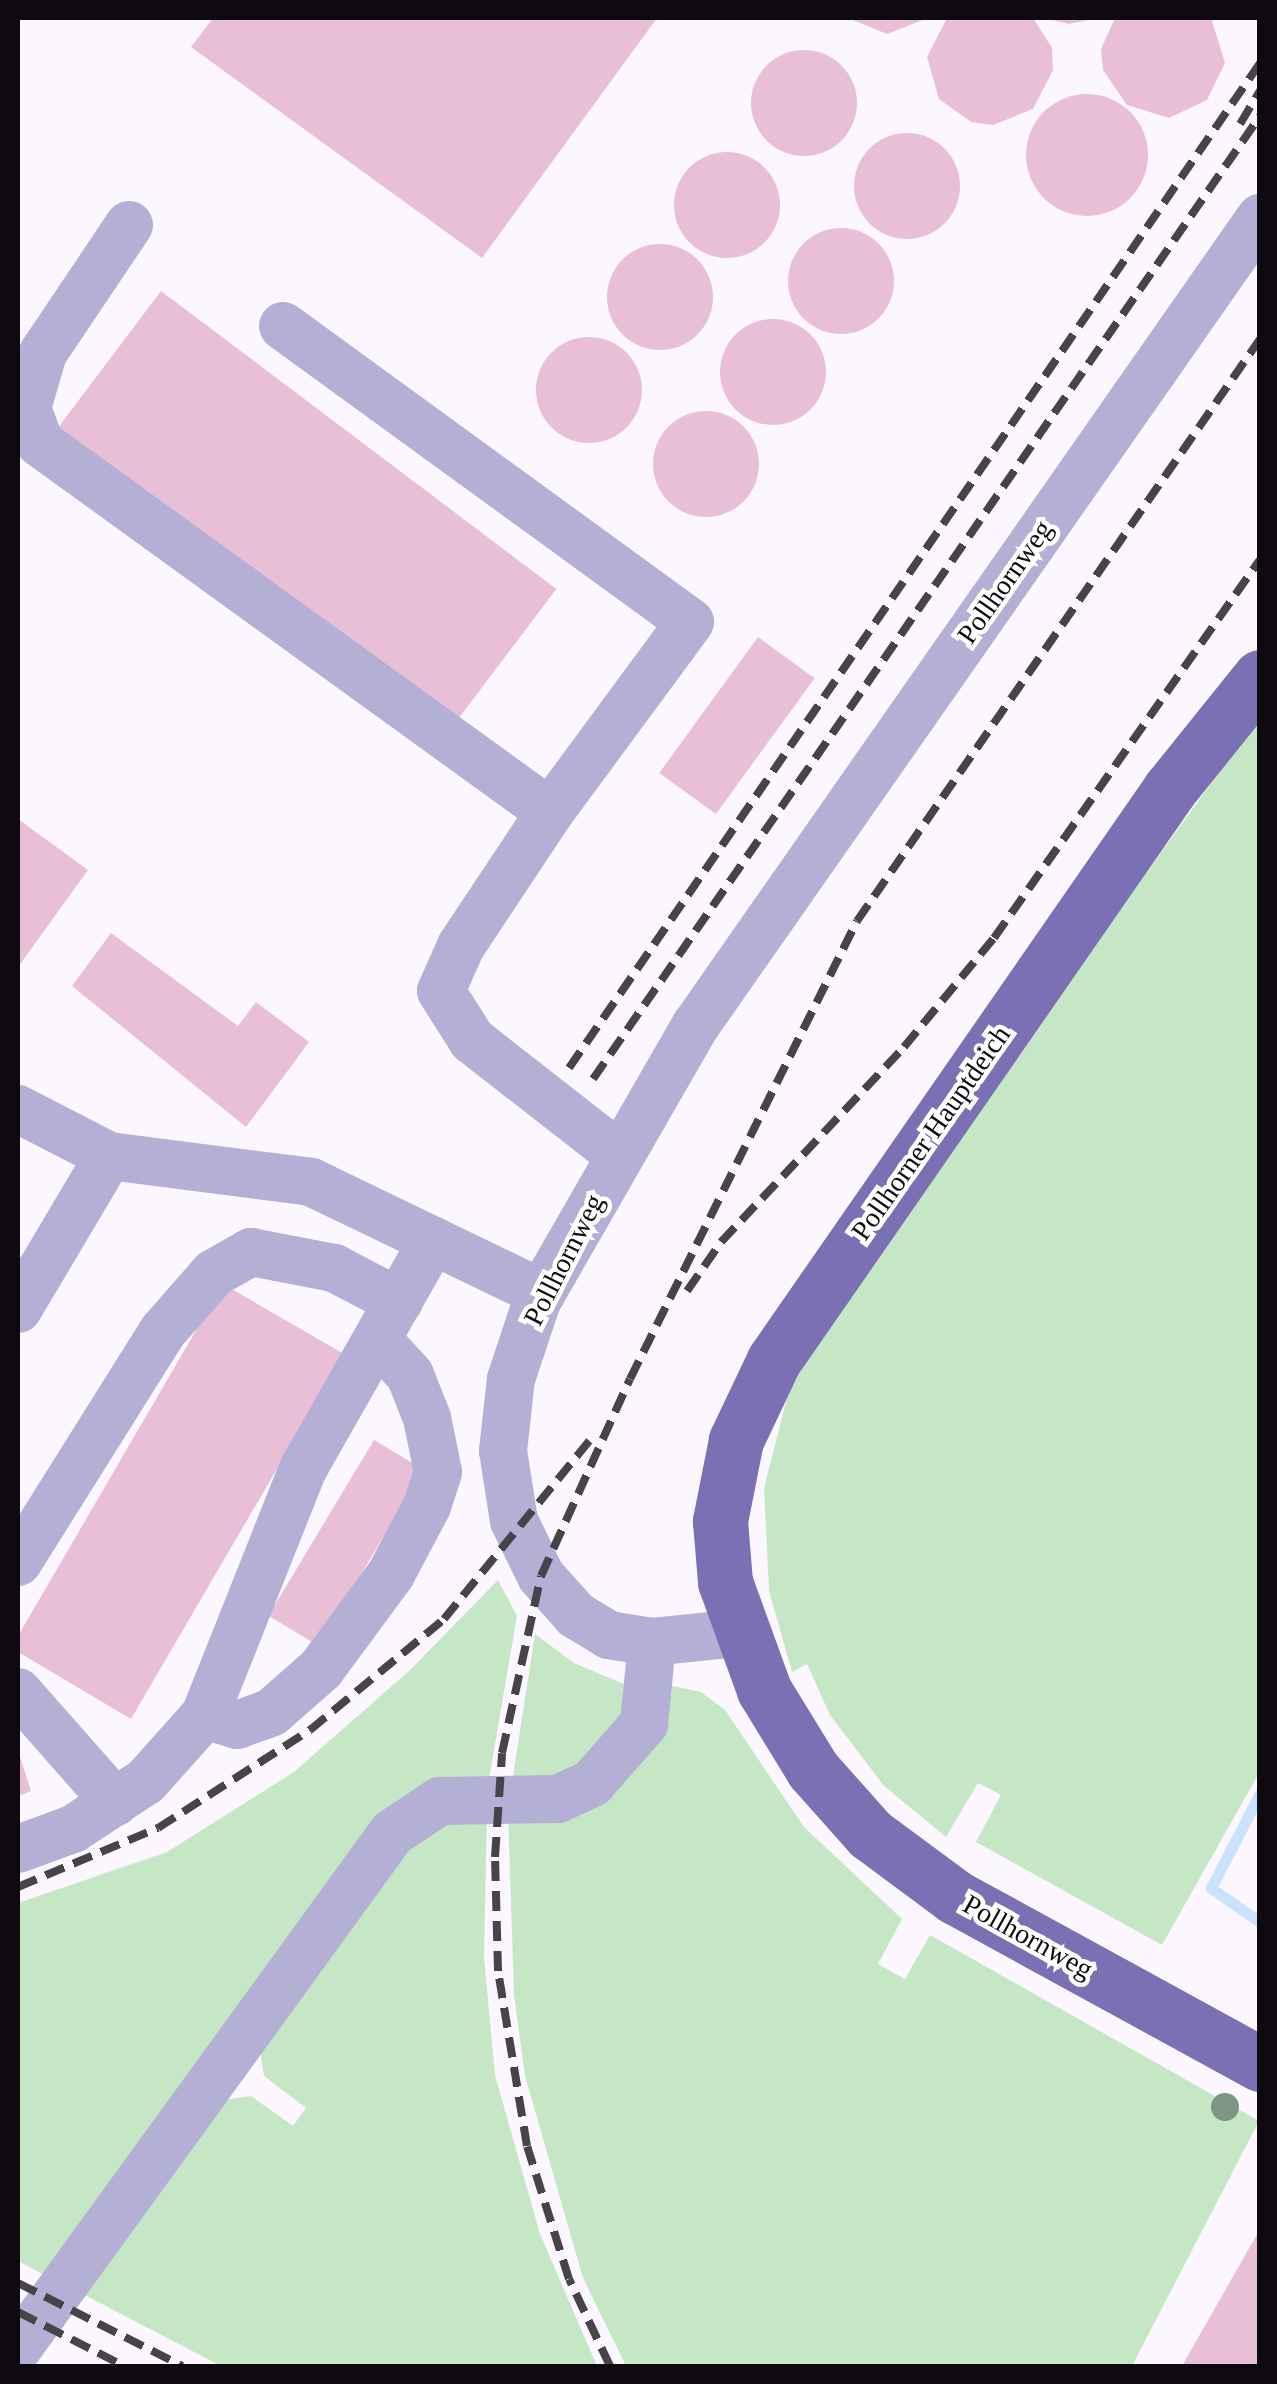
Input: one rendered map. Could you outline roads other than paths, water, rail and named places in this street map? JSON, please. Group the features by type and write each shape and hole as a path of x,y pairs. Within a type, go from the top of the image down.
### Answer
{"main road":[{"name":"Pollhorner Hauptdeich","path":"739,1633 725,1582 720,1521 736,1440 755,1395 1159,806 1260,676"},
{"name":"Pollhornweg","path":"739,1633 794,1744 870,1834 955,1897 1260,2064"}],"street":[{"name":"Pollhornweg","path":"739,1633 652,1642 609,1635 576,1615 541,1576 514,1521 504,1417 542,1292 696,1024 1260,218"},
{"path":"129,224 43,353 27,408 40,443 550,812"},
{"path":"283,326 690,622 550,812 461,946 440,991 472,1040 618,1154"},
{"path":"18,1109 109,1156 311,1182 542,1292"},
{"path":"18,1309 109,1156"},
{"path":"18,1849 73,1829 146,1782 205,1715 303,1469 434,1240"},
{"path":"18,1562 163,1331 214,1273 251,1252 334,1268 388,1320 426,1418 438,1472 426,1506 391,1574 321,1669 272,1712 237,1725 205,1715"},
{"path":"18,2348 392,1833 440,1801 558,1800 592,1783 644,1724 652,1642"},
{"path":"18,1692 115,1802"}],"waterway":[{"path":"1260,1793 1211,1888 1260,1922"}],"railway":[{"path":"569,1068 1260,63"},
{"path":"1240,124 1260,91"},
{"path":"593,1079 1260,116"},
{"path":"610,2366 569,2279 527,2146 498,1971 495,1857 502,1753 541,1576 630,1379 857,921 1260,339"},
{"path":"687,1291 721,1242 904,1047 994,938 1260,560"},
{"path":"18,1887 158,1828 310,1730 444,1619 589,1441"},
{"path":"18,2283 182,2366"},
{"path":"18,2312 124,2366"}]}
